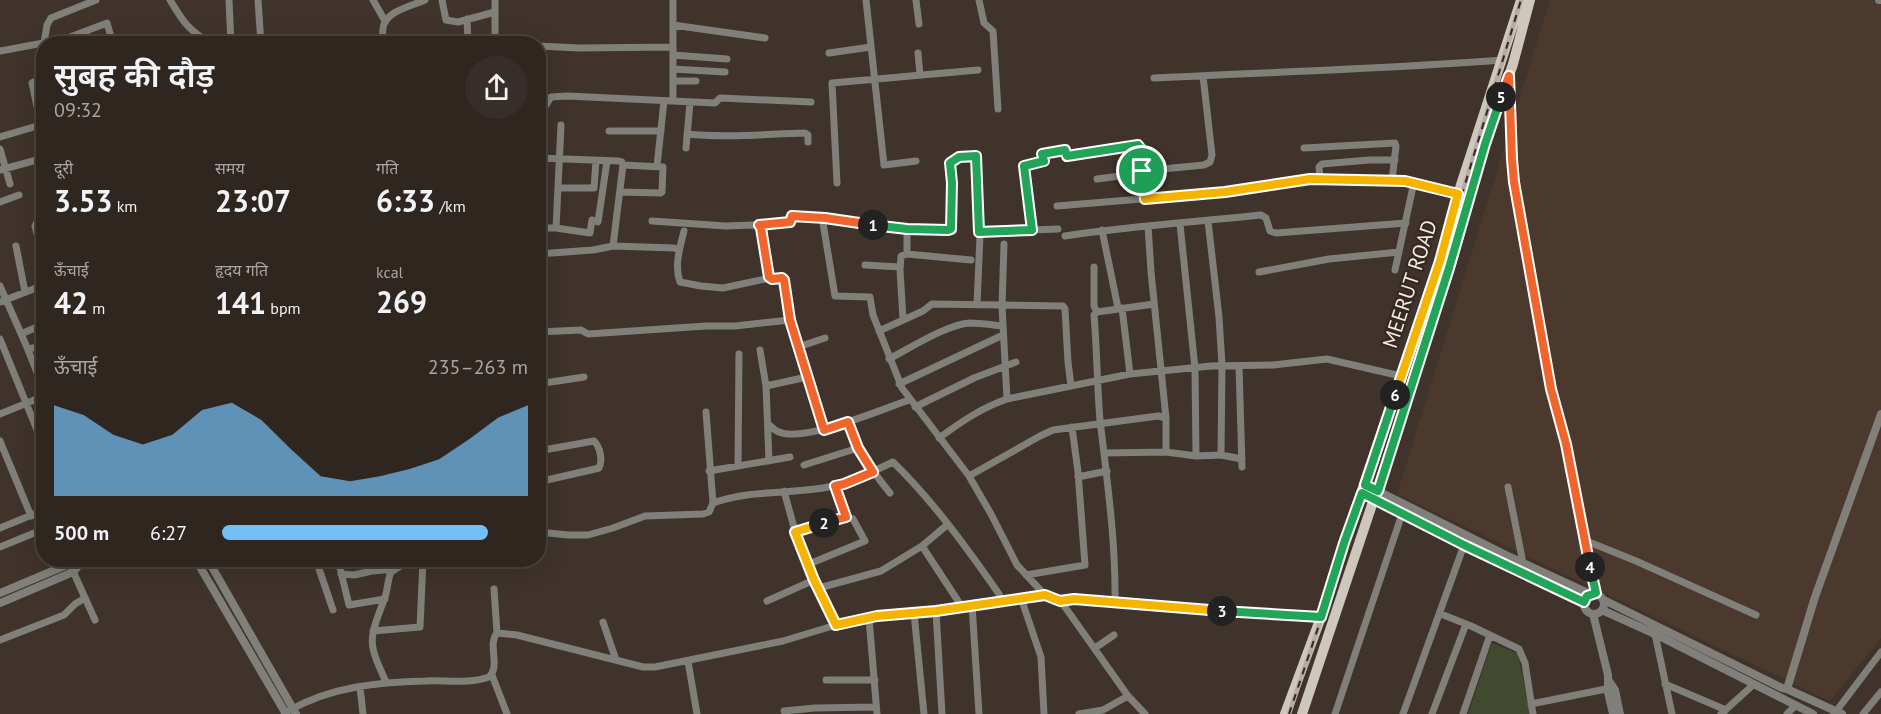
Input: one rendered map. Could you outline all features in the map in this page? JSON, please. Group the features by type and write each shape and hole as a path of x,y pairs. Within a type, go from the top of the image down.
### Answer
{"main road":[{"name":"MEERUT ROAD","path":"1286,712 1321,617 1440,261 1458,194 1521,0"},
{"name":"MEERUT ROAD","path":"1300,714 1376,495 1449,268 1485,144 1509,76 1530,0"},
{"path":"1364,489 1376,495"}],"street":[{"path":"45,36 51,18 96,0"},
{"path":"170,0 187,27 199,36"},
{"path":"229,0 231,36"},
{"path":"258,0 260,36"},
{"path":"373,0 385,21"},
{"path":"383,36 382,29 385,21 391,15 425,0"},
{"path":"442,0 446,20 458,22 495,12"},
{"path":"495,0 495,36"},
{"path":"673,0 673,101"},
{"path":"866,0 884,165 916,161"},
{"path":"916,0 919,24"},
{"path":"979,0 984,23 993,31 998,109"},
{"path":"468,19 468,36"},
{"path":"78,36 107,23 111,36"},
{"path":"673,25 765,38"},
{"path":"85,32 87,36"},
{"path":"0,51 36,44"},
{"path":"546,46 673,47"},
{"path":"828,53 871,47"},
{"path":"918,53 920,75"},
{"path":"673,55 727,59"},
{"path":"704,71 705,58"},
{"path":"1154,78 1418,67 1502,60"},
{"path":"673,69 725,72"},
{"path":"837,183 832,83 978,70"},
{"path":"1097,179 1204,165 1210,162 1212,155 1203,76"},
{"path":"1509,76 1514,182 1551,389 1566,444 1593,594"},
{"path":"36,81 32,83 36,99"},
{"path":"673,81 696,81"},
{"path":"546,104 549,99 555,96 715,103 722,98 811,102"},
{"path":"657,166 664,101"},
{"path":"686,148 690,102"},
{"path":"556,228 561,125"},
{"path":"0,137 36,126"},
{"path":"609,131 661,131"},
{"path":"687,134 748,137 762,134 805,133 808,134 808,142"},
{"path":"1304,148 1392,143 1396,147 1392,180"},
{"path":"1032,230 1024,166 1044,161 1042,154 1065,150 1067,156 1138,145 1141,149 1145,199"},
{"path":"0,149 2,169 10,184"},
{"path":"652,221 734,227 790,222 792,216 822,217 907,229 948,230 951,229 950,163 959,157 976,156 979,232 977,305"},
{"path":"546,158 596,160 621,162 623,165 663,167 662,192 620,192"},
{"path":"2,169 36,160"},
{"path":"558,188 594,188 596,160"},
{"path":"1320,179 1319,167 1322,164 1395,160"},
{"path":"546,228 590,233 592,220 598,222 608,161"},
{"path":"613,246 623,165"},
{"path":"1057,206 1225,192 1320,179 1414,182 1458,194"},
{"path":"594,182 604,183"},
{"path":"1395,270 1414,182"},
{"path":"0,202 20,195"},
{"path":"1065,236 1102,230 1261,215 1266,218 1270,231 1276,233 1406,223"},
{"path":"822,217 834,296 870,297 871,309 899,384 969,476 991,514 1012,558 1045,595 1060,601 1074,599 1321,617"},
{"path":"1208,221 1220,317 1221,455"},
{"path":"1180,224 1195,368 1196,456"},
{"path":"759,225 770,278"},
{"path":"1148,226 1166,418 1166,452"},
{"path":"907,229 907,254"},
{"path":"979,232 1058,229"},
{"path":"1102,230 1120,308 1130,374"},
{"path":"684,231 679,250 677,275 680,282 723,288 770,278 783,279 790,320 824,430"},
{"path":"1004,244 1002,306 1007,399"},
{"path":"16,246 25,292"},
{"path":"546,253 613,246 679,250"},
{"path":"1259,272 1329,259 1400,252"},
{"path":"903,320 901,256 907,254 971,260"},
{"path":"865,265 900,267"},
{"path":"1094,267 1094,306 1097,312"},
{"path":"0,286 3,300 36,370"},
{"path":"3,300 36,288"},
{"path":"879,331 923,311 932,304 1059,305 1065,307 1071,386"},
{"path":"1115,603 1116,579 1097,381 1094,315 1097,312 1154,304"},
{"path":"546,332 581,330 588,334 735,326 790,320"},
{"path":"889,359 940,333 964,324 1003,326"},
{"path":"21,334 36,327"},
{"path":"899,384 1003,335"},
{"path":"0,339 36,428"},
{"path":"798,347 825,339"},
{"path":"28,349 36,348"},
{"path":"760,350 766,386 769,461"},
{"path":"738,466 739,354"},
{"path":"939,438 964,419 1007,399 1130,374 1222,365 1279,365 1327,359 1401,376"},
{"path":"915,407 974,378 1016,362"},
{"path":"1105,453 1166,452 1196,456 1221,455 1242,463 1239,366"},
{"path":"546,383 584,377"},
{"path":"766,386 807,377"},
{"path":"0,414 36,400"},
{"path":"768,424 780,433 824,430 909,400"},
{"path":"546,532 588,535 645,516 708,513 713,503 706,412"},
{"path":"1787,689 1819,586 1881,414"},
{"path":"969,476 1046,432 1158,416 1166,418"},
{"path":"848,422 858,448 890,493"},
{"path":"1026,575 1085,566 1072,428"},
{"path":"0,441 31,516"},
{"path":"546,450 594,441 597,444 601,461 599,468 595,470 546,480"},
{"path":"804,465 858,448"},
{"path":"709,471 790,457"},
{"path":"713,503 748,495 844,484 893,462 925,495 971,554 999,594 1001,601"},
{"path":"1078,477 1107,471"},
{"path":"835,486 846,517"},
{"path":"1508,487 1522,563"},
{"path":"784,491 795,532 814,580 836,625"},
{"path":"1376,495 1593,594 1782,688 1838,713 1881,652"},
{"path":"1395,505 1402,514 1584,602"},
{"path":"0,528 36,514"},
{"path":"1335,714 1402,514"},
{"path":"795,532 846,517 853,519 865,541 808,564"},
{"path":"819,588 881,571 922,546 947,525"},
{"path":"0,547 36,532"},
{"path":"1584,540 1756,615"},
{"path":"1403,714 1464,545"},
{"path":"922,546 962,607"},
{"path":"200,567 237,631 290,712"},
{"path":"212,567 246,626 290,712"},
{"path":"318,567 333,610"},
{"path":"340,567 349,605 385,599"},
{"path":"367,567 368,572"},
{"path":"341,574 354,575 389,567"},
{"path":"386,682 372,649 373,631 385,599 389,578 397,567"},
{"path":"373,631 420,627 423,567"},
{"path":"0,593 71,568"},
{"path":"71,568 95,620"},
{"path":"0,603 71,568"},
{"path":"767,601 814,580"},
{"path":"494,589 497,633 493,640 492,675 507,714"},
{"path":"1584,602 1593,594"},
{"path":"497,633 518,635 643,667 656,667 783,641 869,618 1045,595"},
{"path":"0,640 64,615 85,598"},
{"path":"1021,598 1041,657 1044,714"},
{"path":"1602,610 1604,600"},
{"path":"1060,601 1128,696 1144,714"},
{"path":"1584,602 1585,609 1593,614 1620,714"},
{"path":"972,605 979,714"},
{"path":"1593,614 1602,610 1655,634 1813,714"},
{"path":"936,611 942,714"},
{"path":"914,613 924,714"},
{"path":"1441,614 1519,649 1525,663 1533,714"},
{"path":"784,711 815,708 877,710 869,618"},
{"path":"603,622 616,660"},
{"path":"1432,714 1466,624"},
{"path":"237,631 246,626"},
{"path":"1655,634 1672,714"},
{"path":"1095,648 1114,635"},
{"path":"1463,714 1491,635"},
{"path":"688,661 697,714"},
{"path":"290,712 331,692 386,682 468,680 492,675"},
{"path":"826,680 874,680"},
{"path":"1665,684 1723,712 1754,685"},
{"path":"1531,704 1611,686"},
{"path":"1611,686 1613,714"},
{"path":"360,687 363,714"},
{"path":"1863,714 1881,692"},
{"path":"1079,714 1096,712 1128,696"},
{"path":"1787,714 1795,706"},
{"path":"1286,712 1300,714"}],"shaded area":[{"path":"1550,0 1881,0 1881,638 1830,701 1397,494"}],"green space":[{"path":"1492,643 1518,654 1530,714 1468,714"}],"railway":[{"path":"1289,714 1439,270 1521,0"}],"route":[{"path":"1509,76 1514,182 1551,389 1566,444 1596,593 1587,596 1584,602 1543,584 1362,493 1321,617 1074,599 1060,601 1045,595 936,611 877,616 836,625 814,580 795,532 846,517 835,486 873,472 858,448 848,422 824,430 790,320 784,280 769,277 759,225 790,222 792,216 907,229 948,230 951,229 952,217 950,163 959,157 976,156 979,232 1032,230 1024,166 1044,161 1042,154 1065,150 1067,156 1138,145 1141,149 1142,171 1145,199 1225,192 1310,179 1405,181 1458,194 1440,261 1365,485 1378,491 1449,268 1485,144 1509,76"}]}
